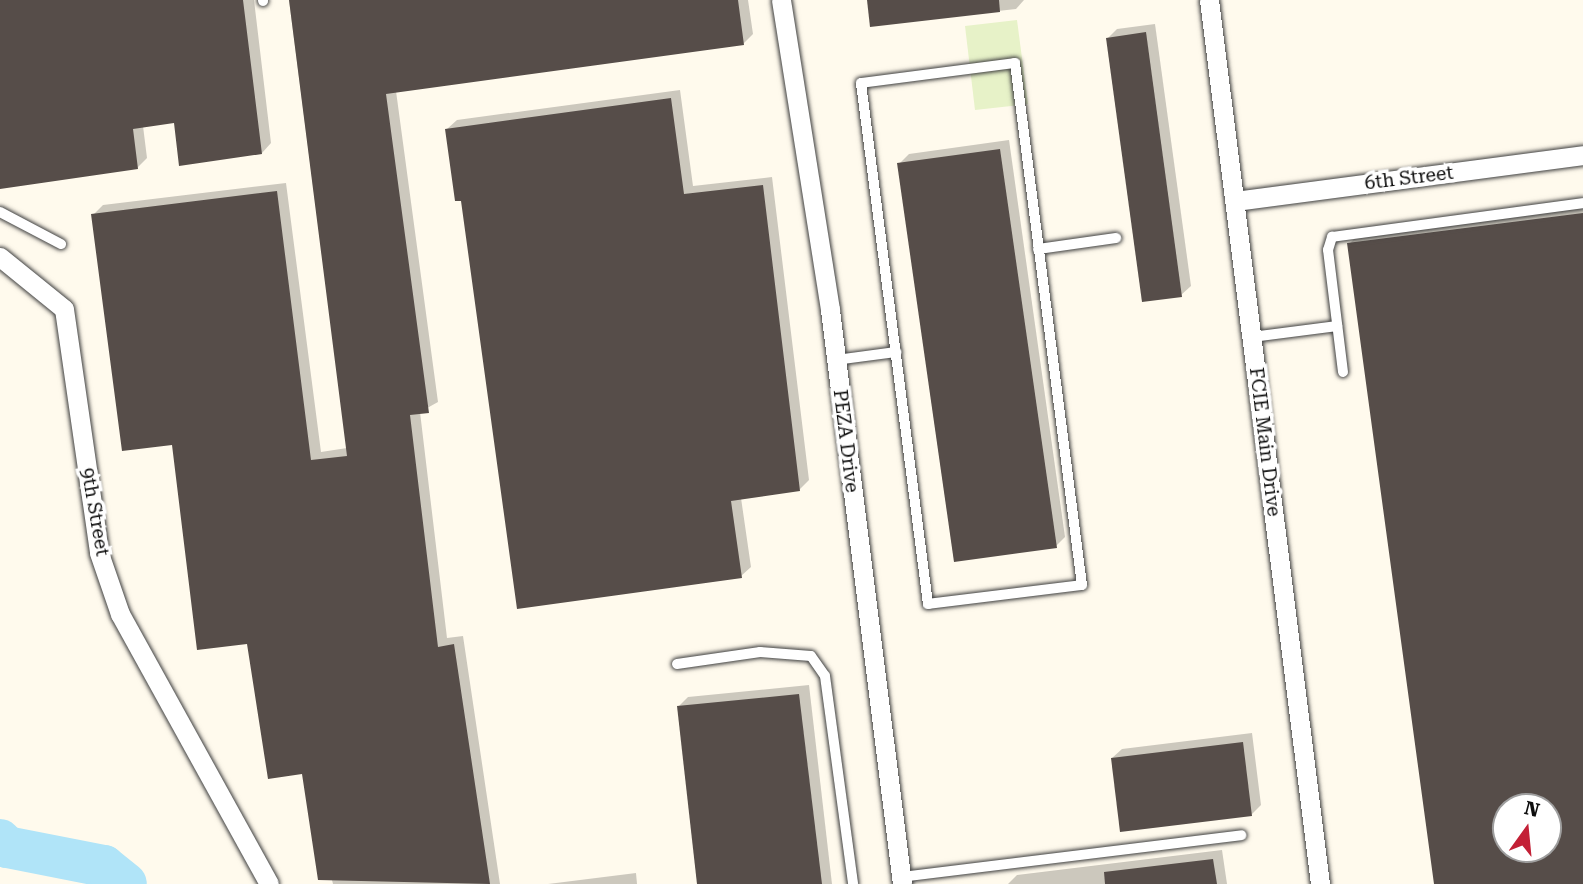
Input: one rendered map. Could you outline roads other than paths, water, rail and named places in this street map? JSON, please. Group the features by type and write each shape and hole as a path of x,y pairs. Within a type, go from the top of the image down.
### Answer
{"street":[{"name":"PEZA Drive","path":"781,0 836,360 902,880"},
{"name":"FCIE Main Drive","path":"1209,0 1320,884"},
{"name":"6th Street","path":"1235,201 1583,155"},
{"name":"9th Street","path":"0,257 64,309 99,553 120,614 269,884"}],"lane":[{"path":"1015,64 1082,585 928,604 896,352 861,83 1015,64"},
{"path":"1343,372 1328,250 1342,230 1583,203"},
{"path":"0,212 61,244"},
{"path":"1038,248 1116,238"},
{"path":"1252,337 1337,326"},
{"path":"836,360 896,352"},
{"path":"677,664 760,652 811,656 825,676 853,884"},
{"path":"902,880 1241,835"}],"waterway":[{"path":"0,840 7,847 104,866 126,884"}]}
